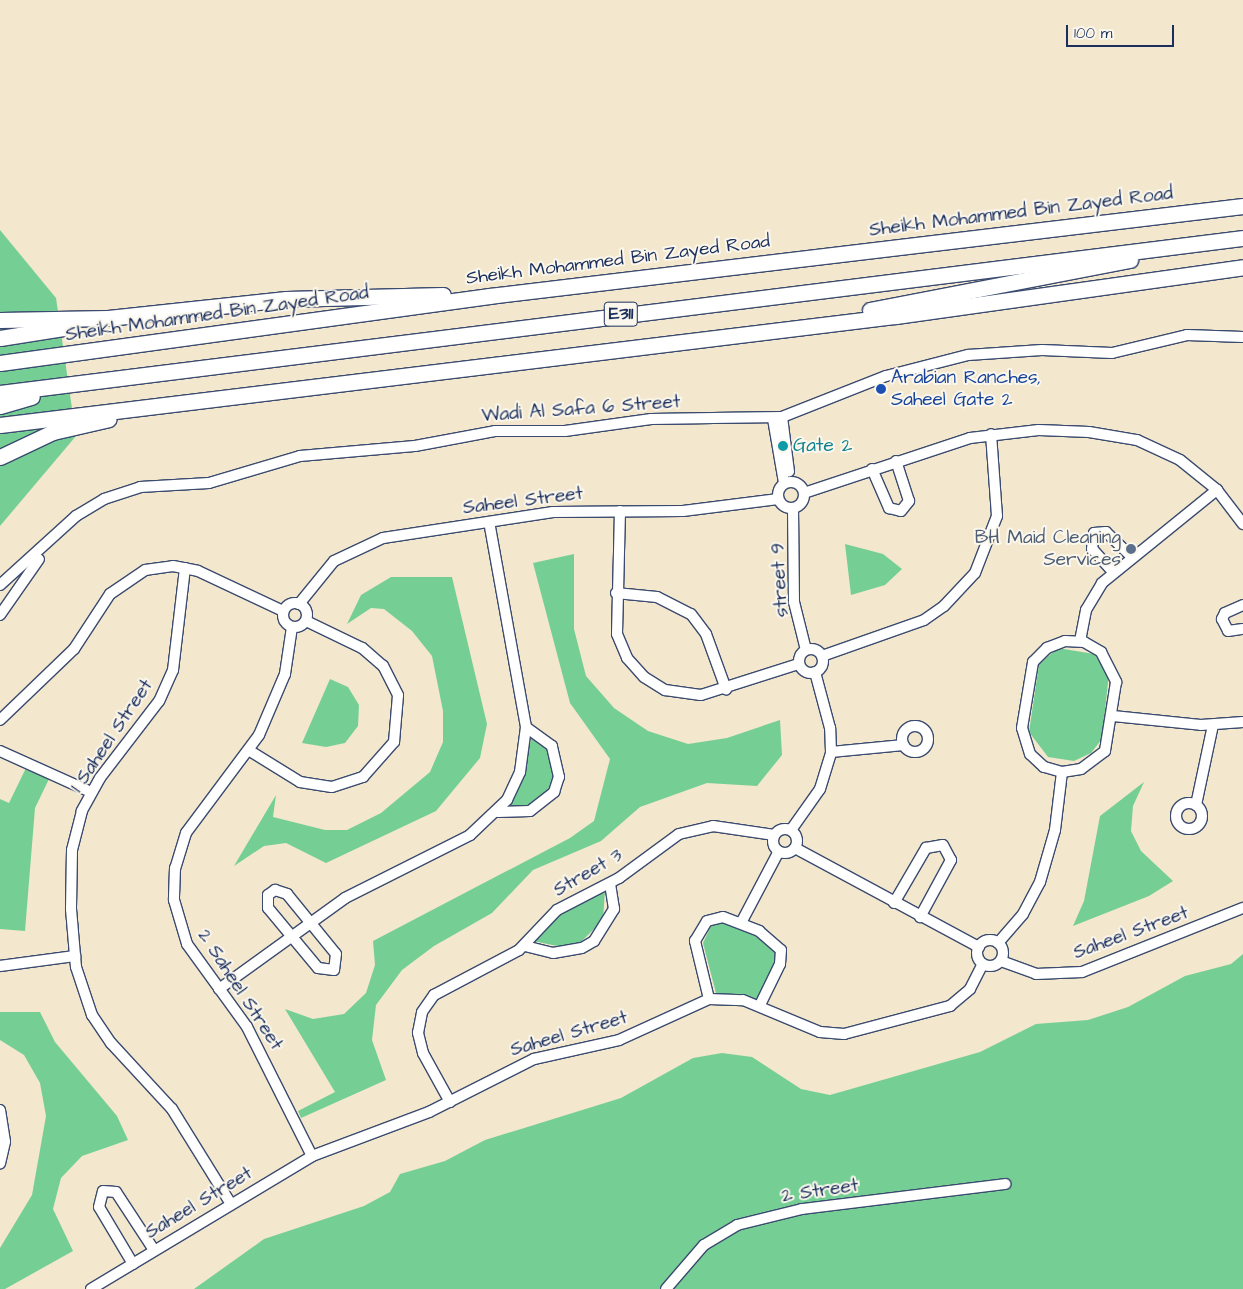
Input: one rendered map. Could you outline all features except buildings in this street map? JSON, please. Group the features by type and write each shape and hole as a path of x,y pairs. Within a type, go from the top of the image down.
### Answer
{"highway":[{"name":"Sheikh Mohammed Bin Zayed Road","path":"0,363 489,296 1243,206"},
{"name":"E311","path":"0,393 1243,238"},
{"path":"780,328 1071,274 1196,244"},
{"path":"0,425 186,400 780,328 896,316 1243,267"},
{"path":"0,338 108,318 286,299 489,296"},
{"path":"0,320 108,318"},
{"path":"0,406 76,385"},
{"path":"0,457 53,432 186,400"}],"street":[{"name":"Wadi Al Safa 6 Street","path":"0,586 82,512 122,492 158,484 225,480 300,456 415,446 495,430 585,430 628,420 777,418 886,376 968,355 1042,350 1112,352 1187,335 1243,337"},
{"path":"777,418 789,483 804,493"},
{"path":"804,493 896,461 991,434 1064,430 1137,440 1180,460 1217,490 1243,524"},
{"path":"822,656 924,620 950,601 975,573 997,516 991,434"},
{"path":"872,469 889,508 901,512 909,501 896,461"},
{"path":"789,483 778,499 793,508 800,504 804,493"},
{"path":"1080,641 1086,610 1113,572 1217,490"},
{"name":"Saheel Street","path":"299,604 324,571 357,546 383,538 553,512 698,510 778,499"},
{"name":"street 9","path":"793,508 794,602 806,650"},
{"path":"620,512 616,593 617,634 627,658 644,677 665,690 689,696 726,689 799,664 806,650 814,649 822,656 823,664 815,672"},
{"path":"220,989 309,922 365,887 470,835 498,812 520,772 526,728 489,522"},
{"path":"1113,572 1092,549 1094,533 1106,532 1132,557"},
{"name":"Wadi Al Safa 6 Street","path":"0,615 13,601 51,540"},
{"path":"0,720 74,649 121,584 145,570 186,568 283,611 299,604 307,613 306,620"},
{"name":"1 Saheel Street","path":"186,568 178,654 167,686 91,792 76,831 70,870 75,956 85,998 100,1030 167,1102 231,1204"},
{"path":"0,586 13,601"},
{"path":"616,593 657,597 691,614 706,634 726,689"},
{"path":"1243,605 1225,613 1222,620 1228,631 1243,629"},
{"path":"283,611 283,619 292,627 306,620"},
{"path":"250,751 300,782 332,787 363,777 394,742 400,718 398,695 383,666 362,648 306,620"},
{"name":"2 Saheel Street","path":"292,627 285,674 250,751 195,818 175,868 174,900 181,930 194,957 220,989 257,1045 312,1156"},
{"path":"1080,641 1101,652 1112,668 1116,682 1113,716 1109,741 1098,758 1082,769 1062,772 1036,762 1025,746 1022,728 1028,678 1033,662 1047,648 1080,641"},
{"path":"799,664 804,671 815,672"},
{"path":"791,830 817,794 831,752 828,718 815,672"},
{"path":"1113,716 1213,725 1243,722"},
{"path":"1196,805 1213,725"},
{"path":"498,812 530,811 554,792 559,769 552,746 526,728"},
{"path":"831,752 904,745"},
{"path":"0,750 91,792"},
{"path":"998,943 1023,914 1040,882 1053,839 1062,772"},
{"name":"Street 3","path":"450,1102 419,1043 422,1012 443,989 525,946 557,910 610,883 690,829 713,826 774,835"},
{"path":"741,923 779,852 774,835 784,829 791,830"},
{"path":"791,830 797,840 795,848"},
{"path":"894,903 926,848 943,845 951,860 920,917"},
{"path":"760,1005 780,964 780,950 772,939 741,923 715,918 697,933 695,949 710,999 760,1005 820,1032 844,1034 950,1006 970,989 983,964 979,947 920,917 795,848 779,852"},
{"path":"525,946 552,953 582,948 594,941 614,909 610,883"},
{"path":"284,891 338,958 334,970 321,971 291,936 266,904 271,892 284,891"},
{"name":"Saheel Street","path":"1001,961 1036,974 1082,972 1243,908"},
{"path":"979,947 990,941 998,943 1002,949 1001,961 983,964"},
{"path":"0,966 75,956"},
{"name":"Saheel Street","path":"92,1289 312,1156 450,1102 518,1064 619,1040 710,999"},
{"path":"0,1110 5,1142 0,1163"},
{"name":"2 Street","path":"666,1289 704,1245 737,1225 802,1209 1005,1184"},
{"path":"133,1264 99,1207 103,1191 116,1192 154,1250"}],"green space":[{"path":"0,230 56,298 76,436 0,526"},
{"path":"845,544 883,554 902,569 885,585 851,595"},
{"path":"574,554 574,629 586,676 614,708 648,731 688,744 727,738 780,720 782,755 757,786 707,783 640,807 601,841 533,870 492,913 434,946 402,970 376,1005 372,1040 386,1080 301,1118 298,1111 335,1092 285,1009 313,1019 344,1014 366,993 375,965 373,941 570,838 594,821 610,759 570,703 533,563"},
{"path":"391,577 452,577 487,724 480,758 436,811 326,863 286,843 264,846 234,866 276,795 273,817 325,830 347,830 381,813 430,772 443,742 443,711 432,656 412,631 384,609 371,608 347,624 361,595"},
{"path":"1058,648 1094,654 1109,673 1102,739 1091,753 1074,761 1048,757 1029,732 1039,664"},
{"path":"330,679 348,687 359,705 358,726 345,743 326,747 302,743"},
{"path":"532,736 547,744 556,778 536,806 506,808 515,797"},
{"path":"26,768 49,779 35,808 25,931 0,929 0,799 9,803"},
{"path":"1144,782 1133,806 1131,831 1141,851 1173,881 1149,896 1073,926 1084,901 1100,816"},
{"path":"605,890 603,920 579,944 562,947 533,941 561,909"},
{"path":"728,922 773,944 777,952 762,1003 717,997 703,943 712,924"},
{"path":"1243,954 1243,1289 194,1289 264,1239 364,1206 390,1192 400,1174 445,1161 485,1140 621,1098 693,1058 722,1053 752,1057 801,1089 830,1095 980,1052 1036,1024 1088,1020 1128,1007 1185,976 1231,964"},
{"path":"0,1012 40,1012 55,1042 117,1116 128,1140 82,1156 61,1178 53,1209 73,1251 5,1289 0,1289 0,1248 32,1195 46,1116 40,1083 24,1055 0,1040"}],"place":[{"name":"Arabian Ranches, Saheel Gate 2","path":"881,389"},
{"name":"Gate 2","path":"783,446"},
{"name":"BH Maid Cleaning Services","path":"1131,549"}]}
